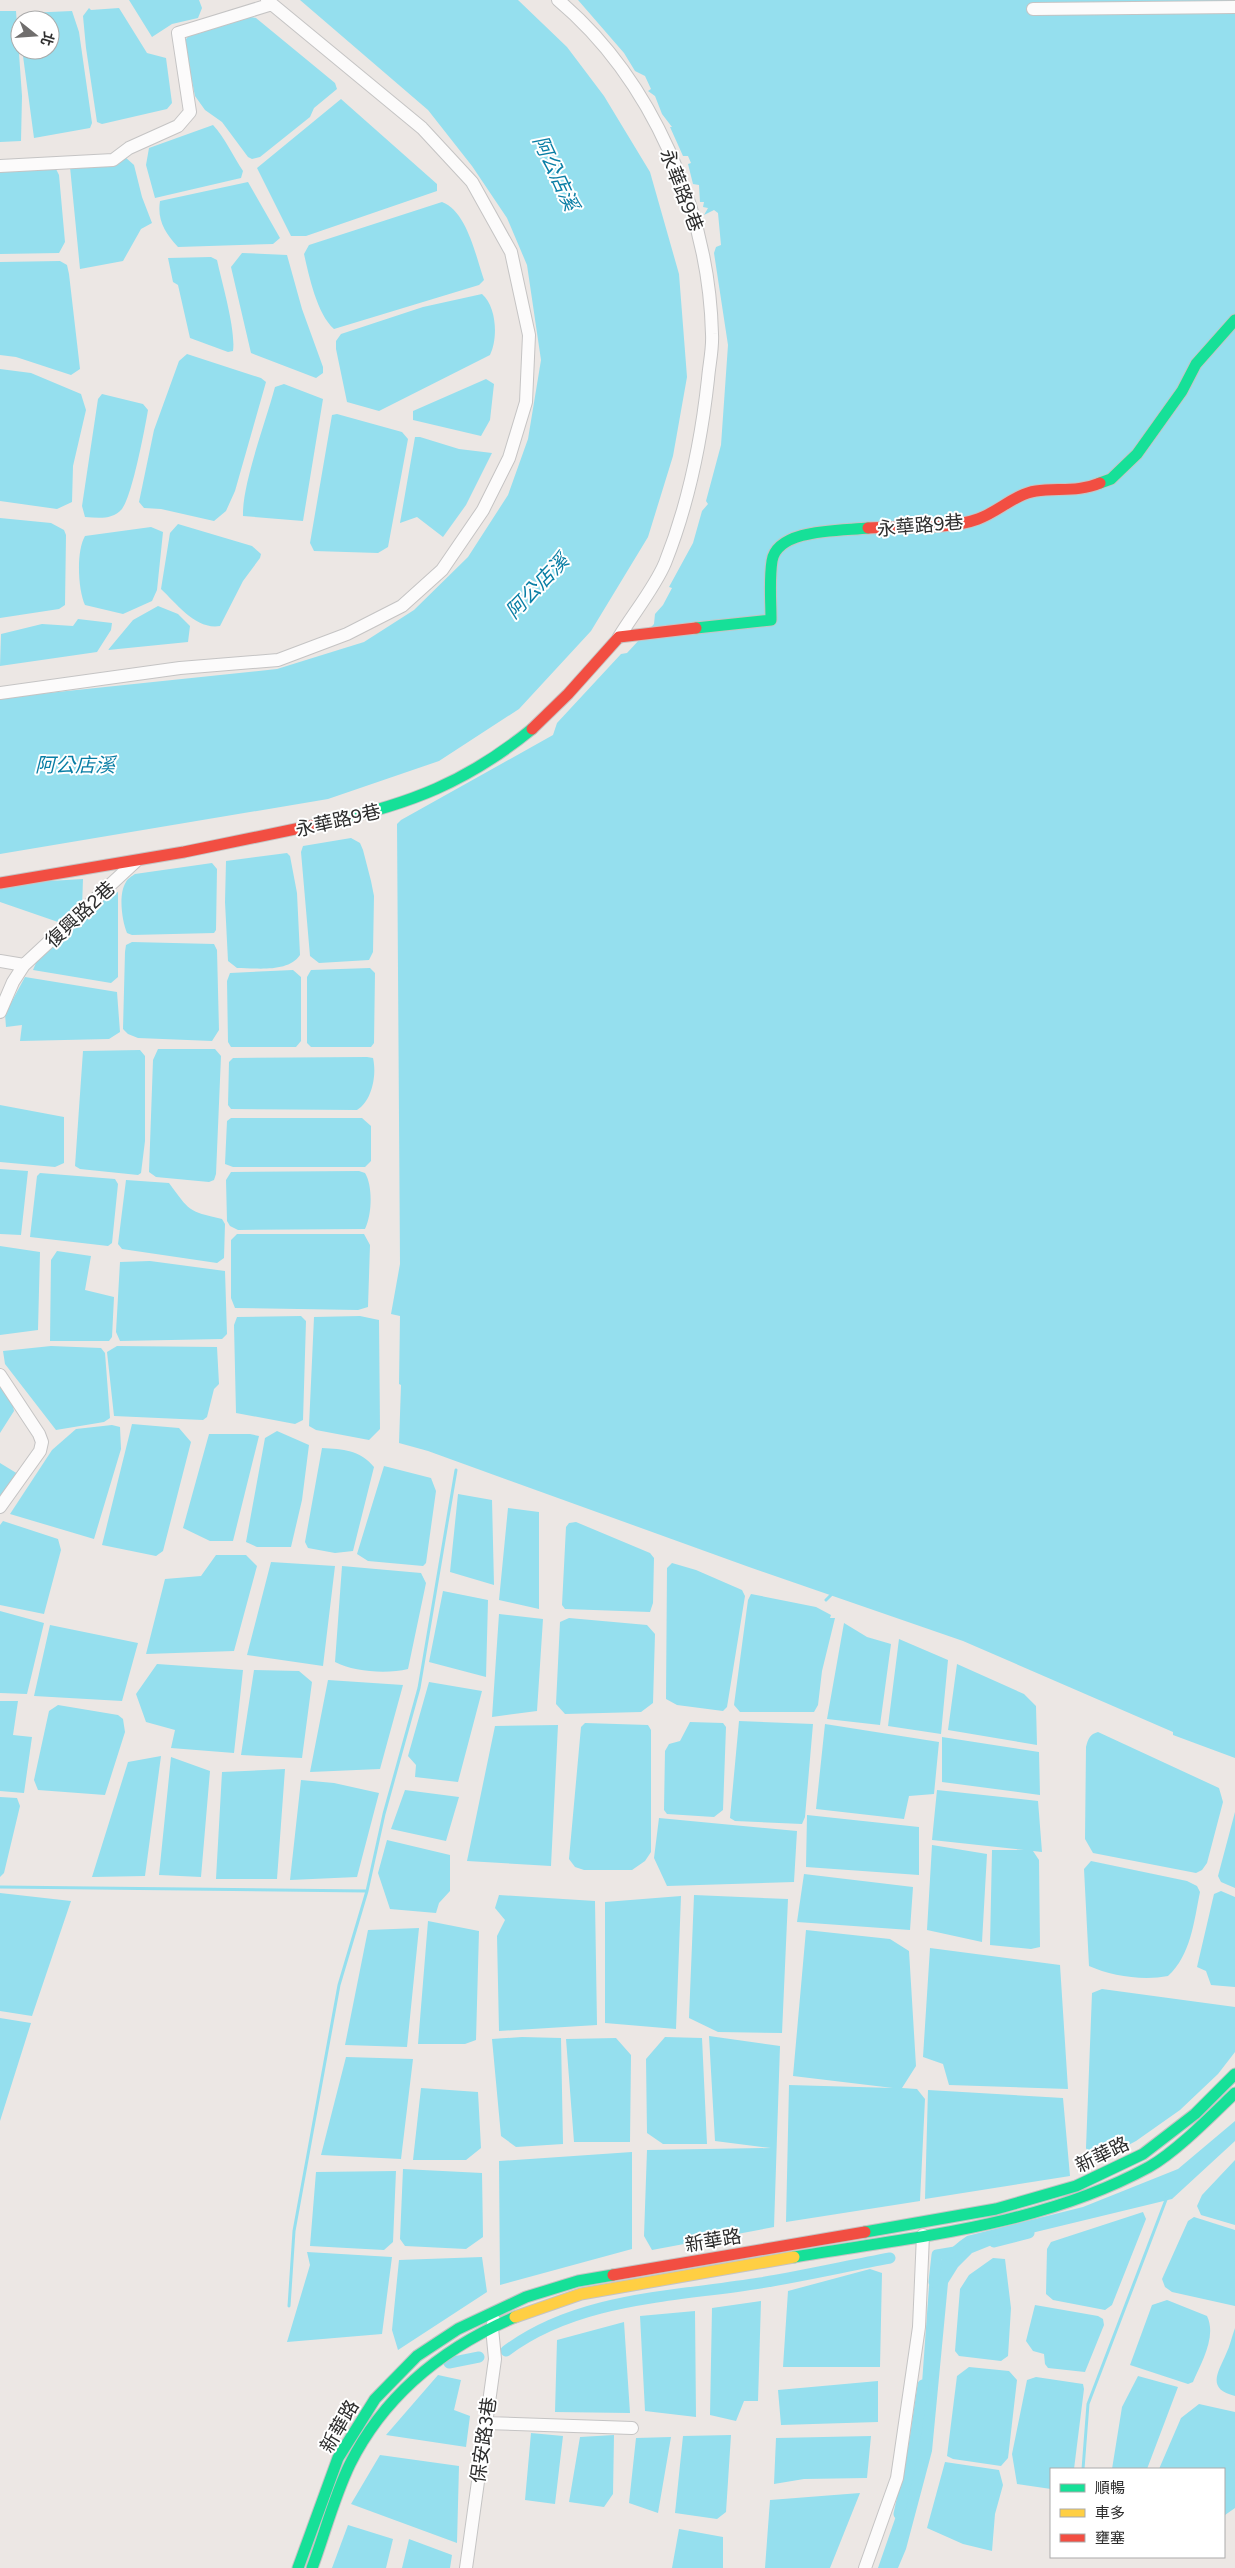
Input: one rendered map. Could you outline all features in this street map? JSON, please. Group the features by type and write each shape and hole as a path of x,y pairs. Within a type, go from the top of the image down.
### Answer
{"street":[{"name":"永華路9巷","path":"0,883 136,861 246,840 396,806 469,774 512,745 558,708 619,637 664,564 693,479 704,415 712,335 701,240 680,178 653,118 614,58 558,0"},
{"path":"0,166 114,160 129,148 178,126 190,112 178,33 270,2 422,128 472,182 510,252 529,335 526,402 509,458 483,510 442,570 402,606 347,634 278,660 180,668 0,693"},
{"path":"1033,9 1058,5 1235,7"},
{"name":"永華路9巷","path":"619,637 771,620 772,560 778,546 789,539 809,534 895,526 955,524 978,519 1026,494 1036,491 1086,489 1111,479 1137,454 1182,391 1196,364 1235,320"},
{"name":"復興路2巷","path":"0,1012 13,982 24,965 136,861"},
{"path":"0,961 24,965"},
{"path":"0,1375 39,1434 42,1442 40,1451 0,1507"},
{"name":"新華路","path":"298,2568 338,2458 375,2399 417,2356 458,2329 526,2297 578,2281 996,2209 1076,2186 1143,2154 1195,2114 1235,2074"},
{"name":"新華路","path":"312,2568 350,2464 386,2407 425,2366 465,2340 530,2309 581,2294 999,2222 1080,2199 1150,2166 1203,2124 1235,2094"},
{"path":"865,2568 897,2478 919,2327 923,2235"},
{"name":"保安路3巷","path":"466,2568 495,2359 492,2328 496,2311"},
{"path":"485,2423 632,2428"}],"water":[{"path":"129,0 199,0 202,8 198,18 172,24 152,37"},
{"name":"阿公店溪","path":"300,0 518,0 567,47 604,96 650,172 679,274 687,377 673,456 648,537 591,631 519,709 439,761 328,799 0,854 0,698 277,669 364,642 414,610 468,557 508,495 528,439 541,360 527,265 507,218 472,166 428,110"},
{"path":"578,0 1235,0 1235,1758 1173,1735 1173,1732 963,1641 749,1567 428,1451 399,1443 401,1385 399,1384 400,1316 391,1314 400,1264 397,824 553,735 557,723 621,654 627,653 654,624 655,614 663,605 672,588 669,587 693,543 702,511 708,504 706,501 721,445 728,345 714,253 716,247 721,245 718,213 714,210 704,215 708,208 703,207 704,202 700,202 699,185 693,184 688,164 691,163 688,156 683,156 670,127 672,127 662,114 655,96 648,91 651,89 645,76 635,71 624,53"},
{"path":"89,8 91,10 119,8 147,53 166,58 172,103 167,109 102,124 97,122 83,16"},
{"path":"0,11 10,11 10,60 19,60 22,96 21,141 0,142"},
{"path":"72,11 79,32 92,123 90,128 34,138 24,60 60,60 60,12"},
{"path":"246,16 256,18 335,83 337,89 314,108 310,117 260,157 252,159 248,157 222,122 205,110 195,96 184,42 189,35"},
{"path":"341,99 437,184 437,191 306,236 291,236 257,168"},
{"path":"213,125 243,171 241,178 155,198 146,165 149,148"},
{"path":"125,157 134,165 142,197 152,223 141,229 123,261 80,269 70,167"},
{"path":"55,167 59,175 65,242 59,253 0,254 0,169"},
{"path":"248,182 280,238 273,244 178,247 169,237 161,220 160,201"},
{"path":"442,202 451,207 464,225 474,248 484,280 479,285 334,329 318,304 311,283 304,254 309,245"},
{"path":"242,253 287,255 302,309 323,367 323,373 316,378 251,353 231,267"},
{"path":"211,257 217,260 225,293 231,319 233,351 228,352 190,338 178,285 173,282 168,258"},
{"path":"60,261 67,265 69,274 80,369 71,375 16,357 0,355 0,262"},
{"path":"482,294 491,307 495,323 493,348 490,355 379,411 347,402 336,349 336,341 341,334 423,307"},
{"path":"187,354 261,378 266,382 235,491 226,511 214,521 161,509 144,508 139,502 154,430 179,361"},
{"path":"0,369 31,373 81,394 86,410 73,466 72,502 57,509 0,501"},
{"path":"486,379 494,384 490,420 481,436 413,420 413,411"},
{"path":"284,384 323,399 303,521 243,516 250,470 275,387"},
{"path":"102,394 143,404 148,410 134,477 122,509 110,517 85,517 82,506 98,399"},
{"path":"337,414 402,432 408,439 388,547 378,553 314,551 310,543 332,415"},
{"path":"415,437 459,449 492,453 466,505 443,537 417,517 400,523"},
{"path":"0,518 51,523 64,530 66,535 65,605 59,609 0,618"},
{"path":"178,524 252,546 261,554 243,581 220,626 211,626 195,620 161,589 170,533"},
{"path":"151,527 163,532 157,590 152,601 123,614 85,605 81,590 79,560 85,536"},
{"path":"158,606 178,614 190,626 188,642 108,650 133,620"},
{"path":"78,619 112,623 111,630 97,652 0,666 1,634 42,624 73,626"},
{"path":"351,838 360,843 363,850 374,896 373,952 369,960 319,963 310,956 301,852 303,846"},
{"path":"287,853 290,856 297,893 300,955 295,961 280,967 262,969 237,968 228,961 225,902 226,861"},
{"path":"212,863 217,869 216,930 214,933 132,935 127,933 122,915 121,900 124,887 130,878 135,874"},
{"path":"83,879 82,908 58,922 0,902 0,884"},
{"path":"118,892 118,977 111,983 33,970 38,958 63,933 80,923 106,897"},
{"path":"132,942 214,944 217,950 219,1030 212,1041 138,1038 128,1034 123,1029 125,952 126,945"},
{"path":"370,968 375,973 374,1043 371,1047 311,1047 307,1043 307,977 311,970"},
{"path":"293,970 301,977 301,1041 296,1047 231,1047 228,1042 227,981 230,973"},
{"path":"25,977 117,992 120,1032 109,1039 20,1041 22,1025 6,1027 5,1014"},
{"path":"158,1049 215,1049 221,1056 216,1174 214,1180 209,1182 156,1177 149,1172 153,1060"},
{"path":"140,1050 145,1056 145,1141 141,1173 138,1175 80,1169 75,1166 83,1051"},
{"path":"233,1058 373,1058 374,1080 370,1094 357,1110 231,1109 228,1105 229,1062"},
{"path":"0,1105 64,1117 64,1163 55,1167 0,1162"},
{"path":"231,1118 362,1118 371,1126 371,1161 365,1167 233,1167 225,1164 227,1121"},
{"path":"0,1169 28,1171 21,1235 0,1234"},
{"path":"359,1171 365,1173 368,1179 371,1201 365,1229 238,1230 230,1226 227,1221 226,1180 231,1172"},
{"path":"40,1173 115,1179 118,1184 112,1243 108,1246 30,1237 37,1176"},
{"path":"126,1180 169,1183 190,1208 202,1214 222,1219 225,1224 224,1258 217,1263 122,1249 118,1244"},
{"path":"237,1234 364,1234 370,1245 368,1307 358,1310 235,1308 231,1298 231,1240"},
{"path":"0,1246 40,1252 38,1330 0,1335"},
{"path":"57,1251 91,1256 85,1290 114,1297 112,1337 109,1341 50,1341 51,1260"},
{"path":"150,1261 225,1271 227,1334 222,1339 120,1341 116,1332 120,1262"},
{"path":"301,1316 306,1321 303,1420 295,1424 236,1413 234,1325 237,1317"},
{"path":"360,1316 379,1320 380,1429 369,1440 316,1430 309,1426 314,1317"},
{"path":"51,1346 101,1348 105,1353 110,1418 104,1422 56,1430 5,1364 3,1351"},
{"path":"117,1346 217,1347 219,1384 214,1389 207,1417 203,1420 114,1416 107,1352"},
{"path":"0,1384 12,1401 14,1411 0,1433"},
{"path":"132,1424 179,1428 191,1442 163,1551 156,1556 102,1545"},
{"path":"112,1425 120,1427 121,1449 94,1539 10,1514 52,1450 76,1429"},
{"path":"277,1431 309,1445 302,1500 291,1547 257,1547 246,1542 265,1438"},
{"path":"209,1434 250,1434 259,1436 233,1541 210,1541 183,1528"},
{"path":"322,1448 344,1450 357,1454 369,1461 374,1467 353,1551 335,1553 308,1548 305,1542"},
{"path":"0,1463 18,1474 0,1501"},
{"path":"384,1466 431,1478 436,1491 426,1563 423,1566 368,1561 357,1554"},
{"path":"458,1494 492,1500 494,1585 450,1572"},
{"path":"508,1508 539,1512 539,1609 499,1600"},
{"path":"3,1521 58,1539 61,1550 44,1614 0,1605 0,1525"},
{"path":"576,1522 650,1553 654,1558 653,1603 650,1612 565,1609 562,1605 566,1527 569,1523"},
{"path":"216,1555 246,1555 257,1566 234,1651 146,1654 165,1579 201,1576"},
{"path":"271,1562 335,1566 323,1666 247,1655"},
{"path":"672,1563 696,1570 742,1590 745,1596 727,1707 723,1711 677,1705 666,1699 667,1568"},
{"path":"342,1566 421,1573 426,1583 408,1669 400,1671 371,1671 351,1668 335,1662"},
{"path":"443,1591 488,1600 486,1677 429,1662"},
{"path":"751,1594 816,1607 831,1615 830,1618 835,1618 822,1671 818,1705 814,1712 740,1712 734,1705 748,1600"},
{"path":"0,1611 44,1623 27,1694 0,1693"},
{"path":"499,1614 543,1619 537,1711 492,1717"},
{"path":"569,1618 647,1625 655,1634 653,1703 641,1712 565,1714 556,1704 560,1622"},
{"path":"844,1623 867,1637 891,1644 880,1725 827,1719"},
{"path":"50,1625 138,1643 122,1701 34,1696"},
{"path":"899,1639 948,1660 941,1734 888,1726"},
{"path":"157,1664 243,1670 234,1753 171,1748 175,1730 146,1722 136,1694"},
{"path":"957,1664 1024,1694 1036,1706 1037,1745 948,1730"},
{"path":"254,1670 299,1671 312,1682 302,1758 241,1755"},
{"path":"328,1680 403,1685 380,1769 310,1772"},
{"path":"429,1682 482,1691 458,1782 415,1777 416,1765 408,1756"},
{"path":"0,1701 18,1701 13,1735 32,1737 24,1793 0,1791"},
{"path":"58,1705 118,1715 123,1719 125,1732 105,1795 38,1790 34,1780 49,1711"},
{"path":"739,1721 813,1724 805,1817 802,1824 735,1821 730,1818"},
{"path":"690,1722 723,1723 726,1727 723,1810 714,1817 667,1814 664,1810 665,1751 669,1744 680,1741"},
{"path":"585,1723 648,1725 651,1730 651,1852 645,1861 632,1870 584,1870 575,1867 569,1859 581,1727"},
{"path":"825,1724 939,1742 934,1794 909,1796 904,1819 816,1809"},
{"path":"558,1725 551,1866 467,1861 495,1726"},
{"path":"1098,1732 1219,1788 1223,1802 1207,1863 1202,1870 1196,1873 1093,1853 1085,1839 1086,1747 1090,1737"},
{"path":"942,1737 1039,1752 1040,1795 942,1782"},
{"path":"161,1756 145,1876 92,1877 128,1762"},
{"path":"171,1757 210,1771 201,1877 159,1875"},
{"path":"285,1769 277,1879 216,1879 222,1772"},
{"path":"301,1780 334,1783 379,1793 357,1877 290,1880"},
{"path":"405,1790 459,1797 446,1841 391,1829"},
{"path":"937,1790 1038,1801 1042,1852 1033,1851 1039,1860 1040,1947 1031,1949 990,1945 992,1850 1024,1850 932,1840"},
{"path":"0,1797 17,1798 20,1806 4,1873 0,1877"},
{"path":"1235,1812 1235,1888 1221,1882 1218,1876"},
{"path":"807,1815 919,1827 919,1875 806,1867"},
{"path":"659,1818 797,1831 794,1882 667,1886 654,1858"},
{"path":"387,1840 450,1855 450,1891 439,1903 436,1913 390,1909 378,1873"},
{"path":"932,1845 987,1854 982,1942 927,1930"},
{"path":"1091,1861 1187,1881 1197,1886 1200,1892 1187,1948 1176,1968 1168,1976 1148,1978 1127,1977 1089,1966 1084,1869"},
{"path":"804,1874 913,1887 910,1930 797,1922"},
{"path":"1221,1891 1235,1897 1235,1987 1211,1985 1206,1971 1197,1967 1214,1894"},
{"path":"0,1893 71,1901 32,2016 0,2011"},
{"path":"499,1895 595,1901 597,2025 499,2031 497,1936 505,1920 495,1908"},
{"path":"694,1895 788,1899 782,2033 718,2032 689,2018"},
{"path":"681,1896 676,2029 605,2023 605,1902"},
{"path":"428,1921 479,1931 476,2040 465,2044 418,2044"},
{"path":"419,1928 407,2047 345,2045 368,1930"},
{"path":"806,1930 890,1939 909,1951 916,2066 902,2088 917,2089 925,2099 920,2201 786,2222 789,2085 893,2088 793,2076"},
{"path":"930,1948 1060,1965 1068,2089 949,2085 943,2064 923,2057"},
{"path":"1102,1989 1235,2007 1235,2052 1218,2074 1180,2110 1136,2141 1100,2160 1091,2157 1086,2148 1092,1993"},
{"path":"0,2018 31,2023 0,2121"},
{"path":"709,2036 780,2046 774,2227 652,2250 644,2236 647,2150 771,2148 715,2141"},
{"path":"522,2037 561,2038 563,2144 516,2147 501,2136 492,2039"},
{"path":"665,2037 702,2038 707,2144 663,2144 647,2133 646,2059"},
{"path":"616,2038 631,2055 630,2142 574,2142 566,2039"},
{"path":"346,2057 413,2059 401,2159 321,2155"},
{"path":"421,2088 478,2092 481,2148 466,2160 413,2160"},
{"path":"928,2090 1063,2098 1070,2176 925,2199"},
{"path":"1235,2121 1235,2141 1172,2199 1007,2239 972,2253 958,2267 948,2283 932,2451 906,2549 898,2568 878,2568 914,2464 918,2439 929,2286 943,2258 967,2236 1083,2207 1178,2169"},
{"path":"632,2152 632,2249 500,2285 499,2161"},
{"path":"1235,2160 1235,2225 1201,2215 1197,2206 1202,2195"},
{"path":"403,2169 482,2173 483,2237 466,2249 405,2246 400,2239"},
{"path":"396,2171 393,2242 384,2250 310,2246 316,2172"},
{"path":"1143,2212 1146,2219 1112,2305 1105,2310 1053,2300 1046,2294 1047,2249 1051,2242"},
{"path":"1194,2217 1235,2230 1235,2306 1172,2292 1165,2287 1162,2279 1188,2221"},
{"path":"307,2252 392,2257 382,2334 287,2342 310,2265"},
{"path":"482,2257 487,2292 398,2350 392,2330 399,2260"},
{"path":"993,2258 1005,2259 1011,2308 1008,2356 1001,2361 959,2356 955,2351 960,2289 969,2275"},
{"path":"870,2269 882,2273 880,2367 783,2367 788,2291"},
{"path":"1167,2300 1207,2316 1210,2324 1207,2350 1193,2382 1188,2384 1130,2365 1152,2305"},
{"path":"761,2301 758,2401 744,2401 736,2421 710,2415 712,2308"},
{"path":"1035,2305 1098,2316 1103,2319 1104,2325 1085,2372 1048,2368 1045,2364 1044,2354 1033,2351 1026,2341"},
{"path":"695,2311 696,2417 645,2411 640,2316"},
{"path":"624,2322 630,2413 555,2412 557,2340"},
{"path":"1235,2328 1235,2396 1220,2389 1217,2385 1217,2380"},
{"path":"969,2367 1009,2371 1017,2380 1008,2458 1001,2466 953,2459 947,2456 957,2376"},
{"path":"438,2375 461,2380 454,2410 470,2416 466,2447 386,2435"},
{"path":"1138,2376 1178,2387 1147,2468 1112,2468 1122,2407"},
{"path":"1036,2377 1083,2384 1084,2389 1074,2468 1050,2468 1050,2489 1017,2484 1012,2454 1027,2380"},
{"path":"878,2381 878,2422 781,2425 778,2390"},
{"path":"1199,2404 1235,2412 1235,2508 1225,2515 1225,2468 1159,2468 1181,2418"},
{"path":"531,2433 563,2436 555,2504 525,2500"},
{"path":"614,2435 613,2494 604,2507 569,2502 580,2437"},
{"path":"731,2435 726,2512 717,2519 675,2513 683,2436"},
{"path":"871,2436 867,2478 804,2479 774,2484 776,2438"},
{"path":"671,2437 658,2513 629,2503 636,2438"},
{"path":"380,2455 459,2466 457,2543 351,2504"},
{"path":"945,2462 999,2470 1003,2485 995,2514 992,2551 963,2544 927,2528"},
{"path":"860,2493 830,2568 765,2568 770,2500"},
{"path":"348,2525 393,2539 386,2568 332,2568"},
{"path":"679,2529 723,2537 723,2568 672,2568"},
{"path":"409,2539 452,2555 450,2568 402,2568"}],"waterway":[{"path":"289,2306 294,2231 339,1985 367,1891 384,1814 419,1688 456,1470"},
{"path":"826,1600 832,1594"},
{"path":"0,1887 367,1891"},
{"path":"1083,2468 1088,2404 1167,2197"},
{"path":"994,2242 1029,2233"},
{"path":"934,2282 937,2255 961,2251"},
{"path":"506,2351 534,2333 595,2309 661,2296 776,2280 890,2258"},
{"path":"449,2363 479,2357"},
{"path":"899,2514 914,2446 923,2385"}],"traffic: fast":[{"path":"1100,483 1111,479 1137,454 1182,391 1196,364 1235,320"},
{"path":"696,628 771,620 771,568 776,550 785,542 812,533 868,528"},
{"path":"329,822 412,799 436,789 484,763 532,729"},
{"path":"865,2232 996,2209 1076,2186 1143,2154 1195,2114 1235,2074"},
{"path":"794,2257 976,2227 1065,2203 1108,2187 1160,2160 1194,2133 1235,2093"},
{"path":"298,2568 338,2458 375,2399 417,2356 458,2329 526,2297 578,2281 613,2275"},
{"path":"312,2568 344,2477 364,2439 381,2416 399,2395 441,2358 489,2329 515,2317"}],"traffic: slow":[{"path":"515,2317 581,2294 794,2257"}],"traffic: jam":[{"path":"868,528 953,525 978,519 1028,493 1044,490 1084,488 1100,483"},
{"path":"532,729 568,694 619,637 696,628"},
{"path":"0,883 184,852 329,822"},
{"path":"613,2275 865,2232"}]}
